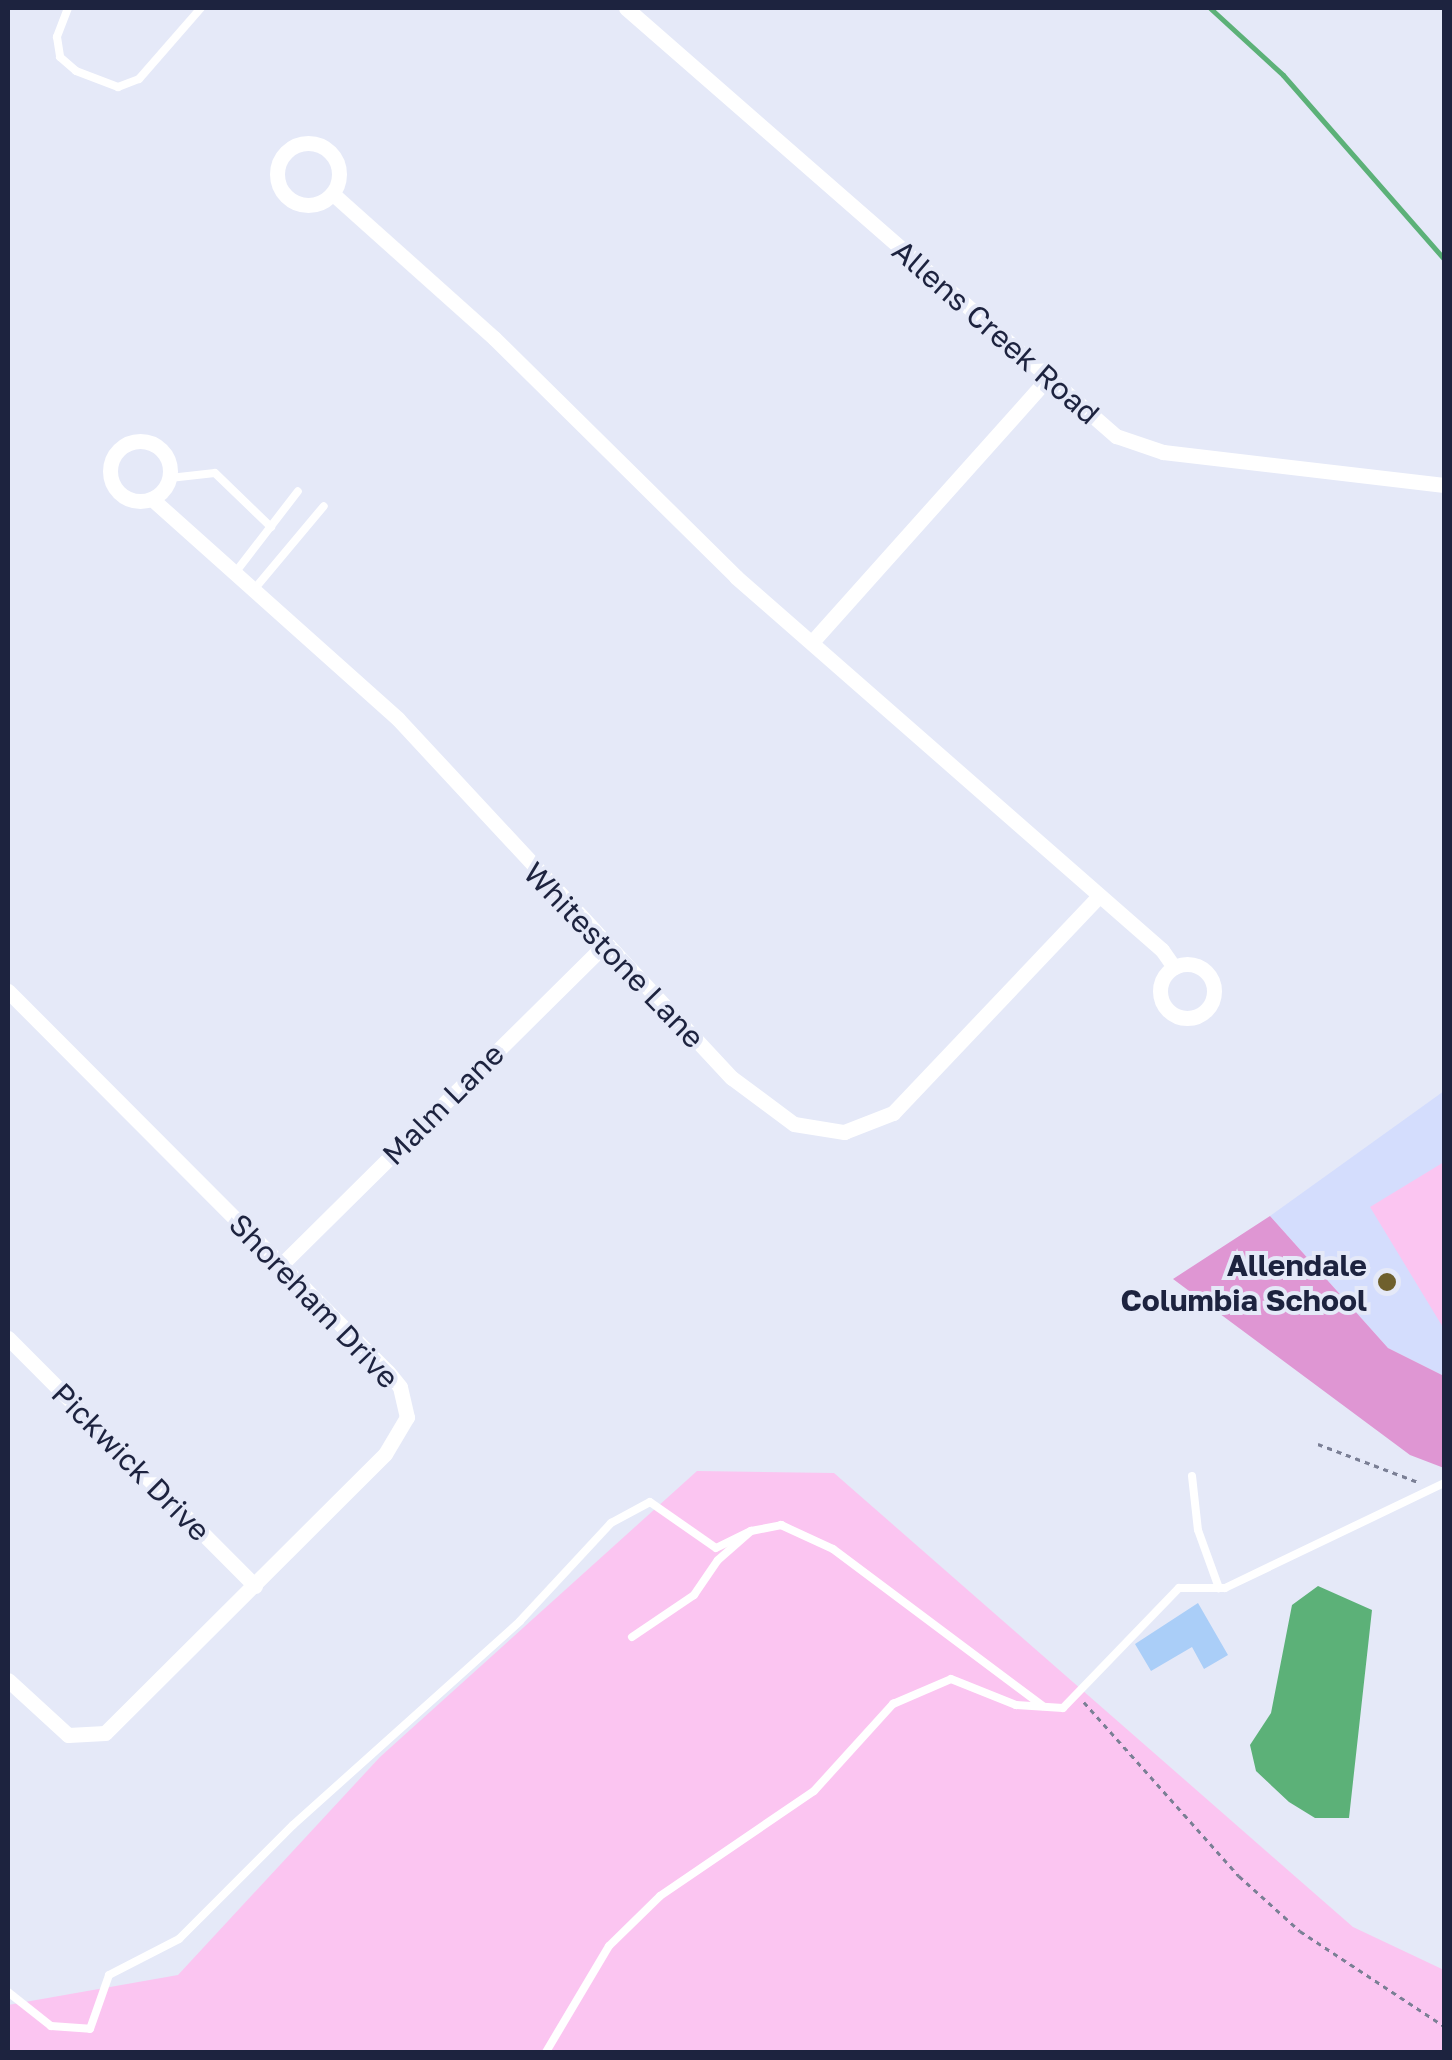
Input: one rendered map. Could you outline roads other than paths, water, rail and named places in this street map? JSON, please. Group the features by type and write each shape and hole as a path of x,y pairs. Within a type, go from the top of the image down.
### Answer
{"street":[{"name":"Allens Creek Road","path":"626,8 1048,378 1133,445 1444,486"},
{"path":"307,142 326,147 340,174 333,194 316,204 286,196 277,167 288,150 307,142"},
{"path":"333,194 494,338 736,576 1099,896 1174,968"},
{"path":"812,642 1048,378"},
{"name":"Whitestone Lane","path":"170,478 167,457 153,444 133,442 117,452 110,470 116,489 132,500 152,498 238,569 398,718 604,945 764,1107 809,1130 844,1132 880,1122 910,1100 1099,896"},
{"path":"152,498 170,478"},
{"name":"Malm Lane","path":"282,1264 604,945"},
{"name":"Shoreham Drive","path":"8,991 388,1372 400,1387 407,1417 385,1454 116,1725 82,1739 56,1727 8,1680"},
{"name":"Pickwick Drive","path":"8,1338 255,1586"}],"lane":[{"path":"68,8 56,37 60,57 93,80 118,87 139,78 201,8"},
{"path":"170,478 215,473 271,527"},
{"path":"238,569 298,491"},
{"path":"257,586 324,506"},
{"path":"1192,1476 1198,1530 1219,1588"},
{"path":"546,2052 610,1946 660,1896 814,1791 893,1704 951,1679 1016,1705 1063,1708 1179,1588 1219,1588 1444,1483"},
{"path":"8,1992 51,2026 90,2029 109,1975 179,1940 293,1826 520,1621 611,1523 650,1502 716,1548 751,1531 781,1525 833,1550 1043,1706"},
{"path":"632,1637 694,1595 718,1560 751,1531"}],"waterway":[{"path":"1210,8 1283,75 1444,259"}],"place":[{"name":"Allendale Columbia School","path":"1387,1282"}]}
